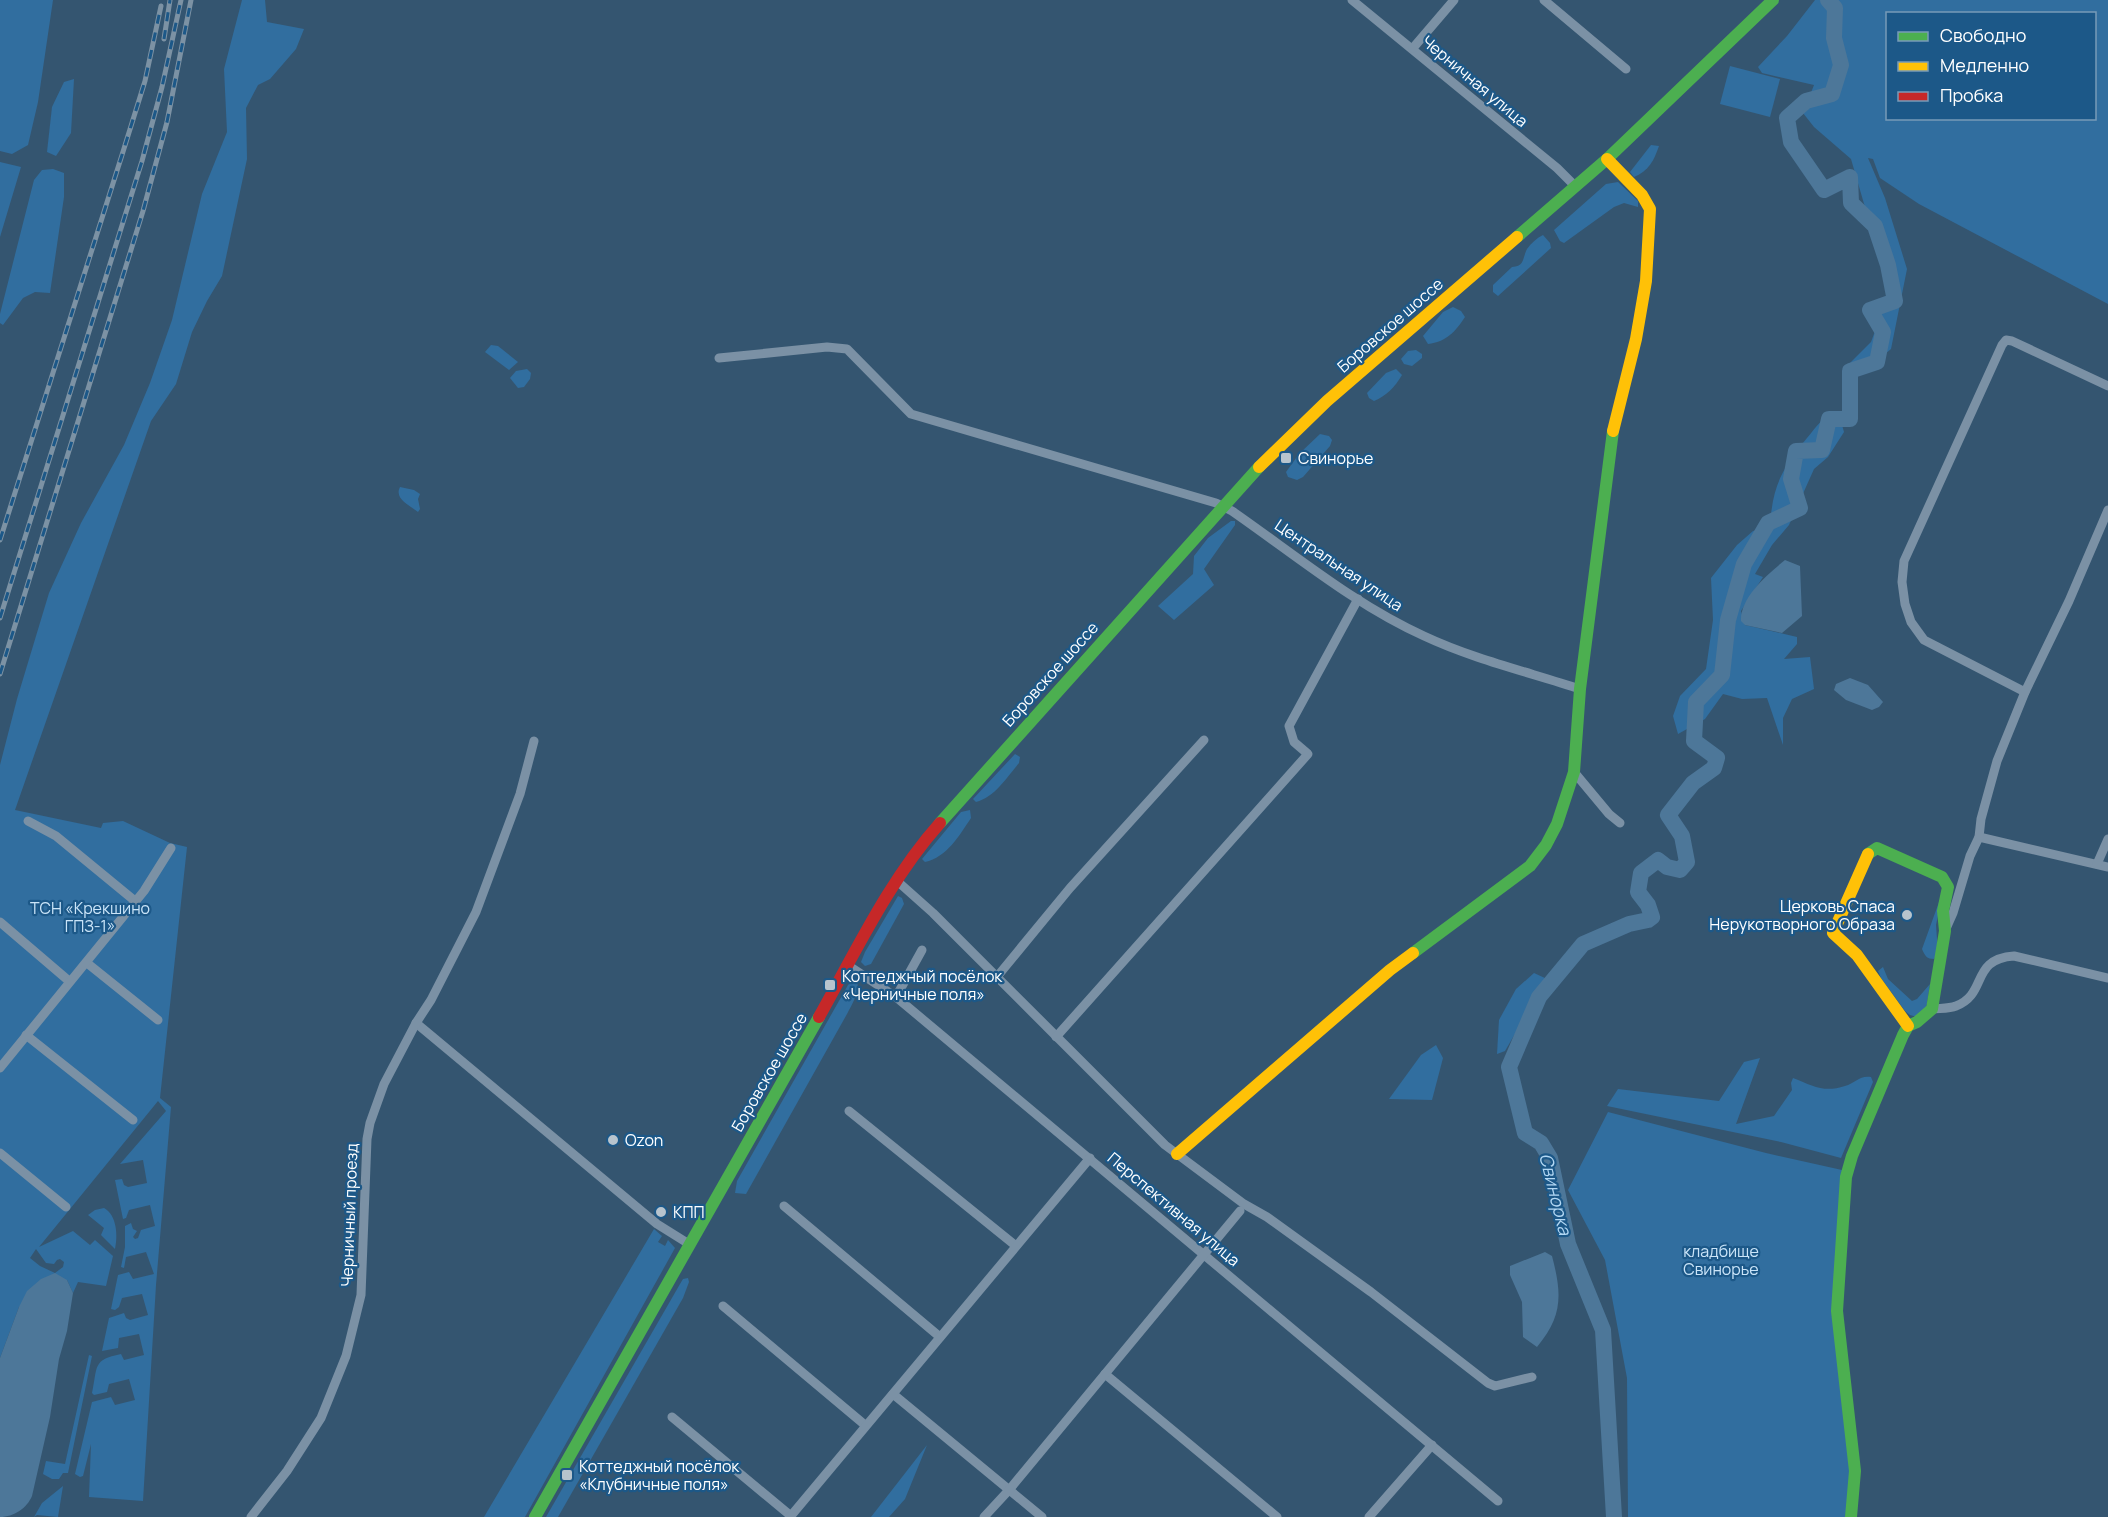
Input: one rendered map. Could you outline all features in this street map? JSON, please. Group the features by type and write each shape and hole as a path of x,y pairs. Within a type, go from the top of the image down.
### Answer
{"street":[{"name":"Черничная улица","path":"1353,0 1557,168 1576,187"},
{"path":"1413,48 1454,0"},
{"path":"1544,0 1626,69"},
{"name":"Боровское шоссе","path":"535,1517 896,880 942,819 1258,468 1327,401 1607,159 1773,0"},
{"path":"1177,1154 1390,970 1530,866 1546,845 1557,824 1574,772 1580,689 1612,436 1636,339 1646,281 1650,209 1642,195 1607,159"},
{"path":"2025,692 1924,640 1911,622 1905,604 1902,582 1904,561 2006,340 2020,344 2108,386"},
{"name":"Центральная улица","path":"719,358 826,347 847,349 911,414 1216,502 1358,599 1425,637 1461,651 1580,689"},
{"path":"1932,1009 1945,931 1953,914 1970,855 1980,837 1981,819 1997,762 2025,692 2108,510"},
{"path":"1056,1037 1308,754 1294,742 1289,726 1358,599"},
{"path":"996,978 1070,888 1204,740"},
{"name":"Черничный проезд","path":"251,1517 287,1471 317,1425 346,1356 362,1295 367,1140 370,1123 384,1084 416,1023 431,1000 476,912 520,794 534,741"},
{"path":"1574,772 1609,814 1620,823"},
{"path":"28,822 56,836 135,901"},
{"path":"1980,837 2108,867"},
{"path":"2097,864 2108,839"},
{"path":"0,1068 69,981 87,963 135,901 171,848"},
{"path":"1908,1026 1857,955 1833,933 1868,854 1872,850 1883,849 1944,880 1947,887 1943,911 1945,931"},
{"path":"896,880 933,913 1165,1145 1244,1204 1267,1217 1371,1292 1488,1383 1495,1386 1532,1377"},
{"path":"0,922 69,981"},
{"path":"896,997 922,950"},
{"path":"1851,1517 1855,1471 1837,1311 1846,1177 1852,1156 1900,1041 1908,1026 1917,1022 1932,1009 1955,1007 1967,999 1977,985 1984,967 2001,957 2014,956 2108,978"},
{"path":"87,963 158,1020"},
{"name":"Перспективная улица","path":"849,966 896,997 1498,1501"},
{"path":"416,1023 657,1224 689,1244"},
{"path":"26,1035 134,1120"},
{"path":"849,1111 1016,1246"},
{"path":"0,1153 66,1207"},
{"path":"672,1417 790,1516 1090,1158"},
{"path":"784,1206 940,1337"},
{"path":"984,1517 1009,1490 1240,1211"},
{"path":"723,1306 866,1425"},
{"path":"1105,1374 1277,1517"},
{"path":"893,1394 1042,1517"},
{"path":"1369,1517 1432,1445"}],"green space":[{"path":"0,0 53,0 38,102 28,145 12,154 0,151"},
{"name":"ТСН «Крекшино ГПЗ-1»","path":"242,0 265,0 267,22 304,29 296,49 270,79 258,85 246,108 247,159 222,276 192,332 176,384 151,421 15,810 101,828 103,823 123,821 170,843 187,847 160,1098 171,1107 156,1285 143,1501 89,1497 91,1444 83,1476 75,1474 92,1402 111,1397 115,1405 135,1400 129,1379 109,1384 107,1392 94,1395 92,1393 96,1370 101,1362 112,1356 121,1354 124,1360 144,1355 139,1334 119,1338 118,1348 102,1351 109,1318 124,1313 130,1320 148,1315 142,1294 122,1298 119,1307 115,1310 111,1309 118,1275 129,1272 133,1279 154,1274 146,1252 126,1257 124,1268 121,1267 125,1247 125,1226 131,1223 133,1229 137,1231 133,1237 135,1239 138,1238 141,1230 155,1226 150,1205 129,1210 126,1218 123,1219 115,1180 122,1179 124,1185 128,1187 147,1183 143,1160 120,1164 166,1111 158,1101 39,1247 73,1231 90,1245 95,1240 113,1256 106,1286 78,1282 73,1293 67,1280 19,1307 0,1358 0,765 49,593 81,523 124,445 150,383 172,320 202,194 227,132 224,69","holes":["36,1249 46,1263 54,1264 60,1259 64,1262 63,1267 55,1273 30,1258"]},
{"path":"1815,0 2108,0 2108,304 1919,204 1880,178 1873,159 1868,158 1885,198 1907,269 1891,349 1857,377 1848,365 1871,342 1887,299 1883,269 1851,159 1814,127 1803,113 1814,85 1762,73 1758,67 1787,36"},
{"path":"1730,66 1780,79 1770,117 1720,104"},
{"path":"74,79 71,133 56,156 47,152 52,107 64,82"},
{"path":"1651,145 1659,146 1653,160 1644,172 1634,177 1630,172"},
{"path":"0,162 21,167 0,237"},
{"path":"53,169 64,173 64,197 50,293 35,292 23,298 3,325 0,323 0,314 34,180 42,170"},
{"path":"1618,182 1638,201 1638,207 1624,203 1614,207 1564,243 1560,241 1554,230 1606,184"},
{"path":"1543,235 1551,248 1498,296 1493,292 1493,285 1512,267 1521,264 1527,249"},
{"path":"1453,307 1461,311 1465,317 1462,322 1445,338 1428,344 1423,336 1443,312"},
{"path":"491,345 498,346 518,362 509,370 485,352"},
{"path":"1416,350 1422,354 1422,358 1412,366 1404,364 1401,359 1408,351"},
{"path":"527,369 531,373 530,379 524,387 518,388 510,378 516,371"},
{"path":"1396,369 1402,375 1393,387 1374,401 1369,398 1367,393 1386,373"},
{"path":"1838,411 1844,432 1828,457 1814,469 1789,525 1772,545 1755,574 1763,577 1741,611 1745,625 1797,637 1797,644 1784,659 1810,657 1814,689 1792,699 1783,718 1783,745 1767,698 1742,699 1723,694 1705,719 1678,734 1673,716 1680,696 1706,669 1713,620 1711,578 1737,545 1753,531 1770,528 1773,501 1784,470 1817,426"},
{"path":"1320,434 1329,436 1332,440 1330,446 1303,477 1297,480 1288,477 1286,472 1299,454"},
{"path":"400,487 420,494 418,512 401,498"},
{"path":"1231,521 1235,521 1235,525 1204,569 1214,585 1174,620 1158,606 1193,574 1194,556 1208,538"},
{"path":"1015,754 1020,757 1019,763 995,791 976,802 973,799"},
{"path":"970,810 971,818 952,845 940,856 925,862 922,859 961,812"},
{"path":"1943,891 1936,925 1938,953 1932,959 1926,957 1922,949"},
{"path":"898,896 902,898 904,904 871,964 865,966 861,962 865,952"},
{"path":"1883,967 1888,979 1912,1001 1917,999 1930,984 1926,1010 1917,1017 1905,1011 1881,978 1878,971"},
{"path":"1534,973 1547,979 1505,1051 1497,1054 1499,1020 1516,989"},
{"path":"853,980 857,981 857,990 847,1014 746,1194 735,1193 737,1181 848,985"},
{"path":"1436,1045 1443,1058 1432,1100 1389,1099 1421,1055"},
{"path":"1760,1058 1736,1124 1774,1116 1792,1090 1793,1078 1819,1088 1831,1089 1845,1086 1864,1077 1871,1077 1873,1082 1841,1158 1781,1142 1607,1106 1618,1089 1719,1101 1744,1062"},
{"name":"кладбище Свинорье","path":"1608,1112 1842,1170 1833,1302 1851,1472 1846,1517 1628,1517 1627,1378 1605,1260 1568,1190"},
{"path":"104,1208 114,1221 115,1249 101,1235 104,1228 88,1215"},
{"path":"654,1229 662,1236 658,1242 665,1246 668,1240 675,1248 525,1517 484,1517"},
{"path":"688,1278 689,1282 683,1298 558,1517 546,1517 680,1284 683,1279"},
{"path":"89,1355 92,1356 68,1473 63,1473 59,1479 52,1479 43,1474 46,1461 65,1464"},
{"path":"927,1445 905,1499 889,1517 871,1517"},
{"path":"63,1486 58,1517 37,1515 34,1517 42,1503"}],"shaded area":[{"path":"1785,560 1800,566 1802,616 1782,633 1745,625 1741,621 1745,603 1763,579"},
{"path":"1850,678 1868,685 1883,702 1879,707 1872,710 1846,700 1834,690 1836,684"},
{"path":"1545,1252 1552,1256 1559,1293 1552,1325 1537,1347 1523,1337 1522,1302 1510,1275 1510,1266"},
{"path":"55,1273 67,1280 73,1293 50,1417 32,1496 19,1511 0,1517 0,1358 27,1291 41,1279"}],"waterway":[{"name":"Свинорка","path":"1614,1517 1603,1330 1568,1244 1550,1158 1541,1143 1525,1133 1509,1067 1539,997 1583,944 1629,924 1652,917 1648,905 1638,892 1641,873 1658,860 1667,867 1680,870 1687,862 1682,836 1668,815 1693,783 1714,768 1717,758 1694,741 1696,702 1722,675 1728,620 1744,564 1768,523 1800,508 1791,479 1796,451 1822,450 1829,419 1850,419 1850,371 1877,362 1883,332 1870,310 1895,301 1888,265 1875,226 1851,203 1850,177 1824,190 1791,142 1787,118 1806,101 1832,94 1841,65 1834,38 1835,8 1828,0"}],"railway":[{"path":"164,39 170,0"},
{"path":"0,618 142,161 162,87 181,0"},
{"path":"0,674 143,211 167,122 191,0"},
{"path":"0,540 145,81 161,6"}],"traffic: fast":[{"path":"1517,237 1607,159 1773,0"},
{"path":"1413,953 1530,866 1546,845 1557,824 1574,772 1580,689 1613,431"},
{"path":"940,823 1259,467"},
{"path":"1851,1517 1855,1471 1837,1311 1846,1177 1852,1156 1903,1035 1908,1026 1917,1022 1932,1009 1945,931 1943,911 1948,887 1942,877 1877,848 1868,854"},
{"path":"535,1517 819,1017"}],"traffic: slow":[{"path":"1607,159 1642,195 1650,209 1646,281 1636,339 1613,431"},
{"path":"1259,467 1327,401 1517,237"},
{"path":"1868,854 1833,933 1857,955 1908,1026"},
{"path":"1177,1154 1390,970 1413,953"}],"traffic: jam":[{"path":"819,1017 889,892 940,823"}],"place":[{"name":"Свинорье","path":"1286,458"},
{"name":"Церковь Спаса Нерукотворного Образа","path":"1907,915"},
{"name":"Коттеджный посёлок «Черничные поля»","path":"830,985"},
{"name":"Ozon","path":"613,1140"},
{"name":"КПП","path":"661,1212"},
{"name":"Коттеджный посёлок «Клубничные поля»","path":"567,1475"}]}
